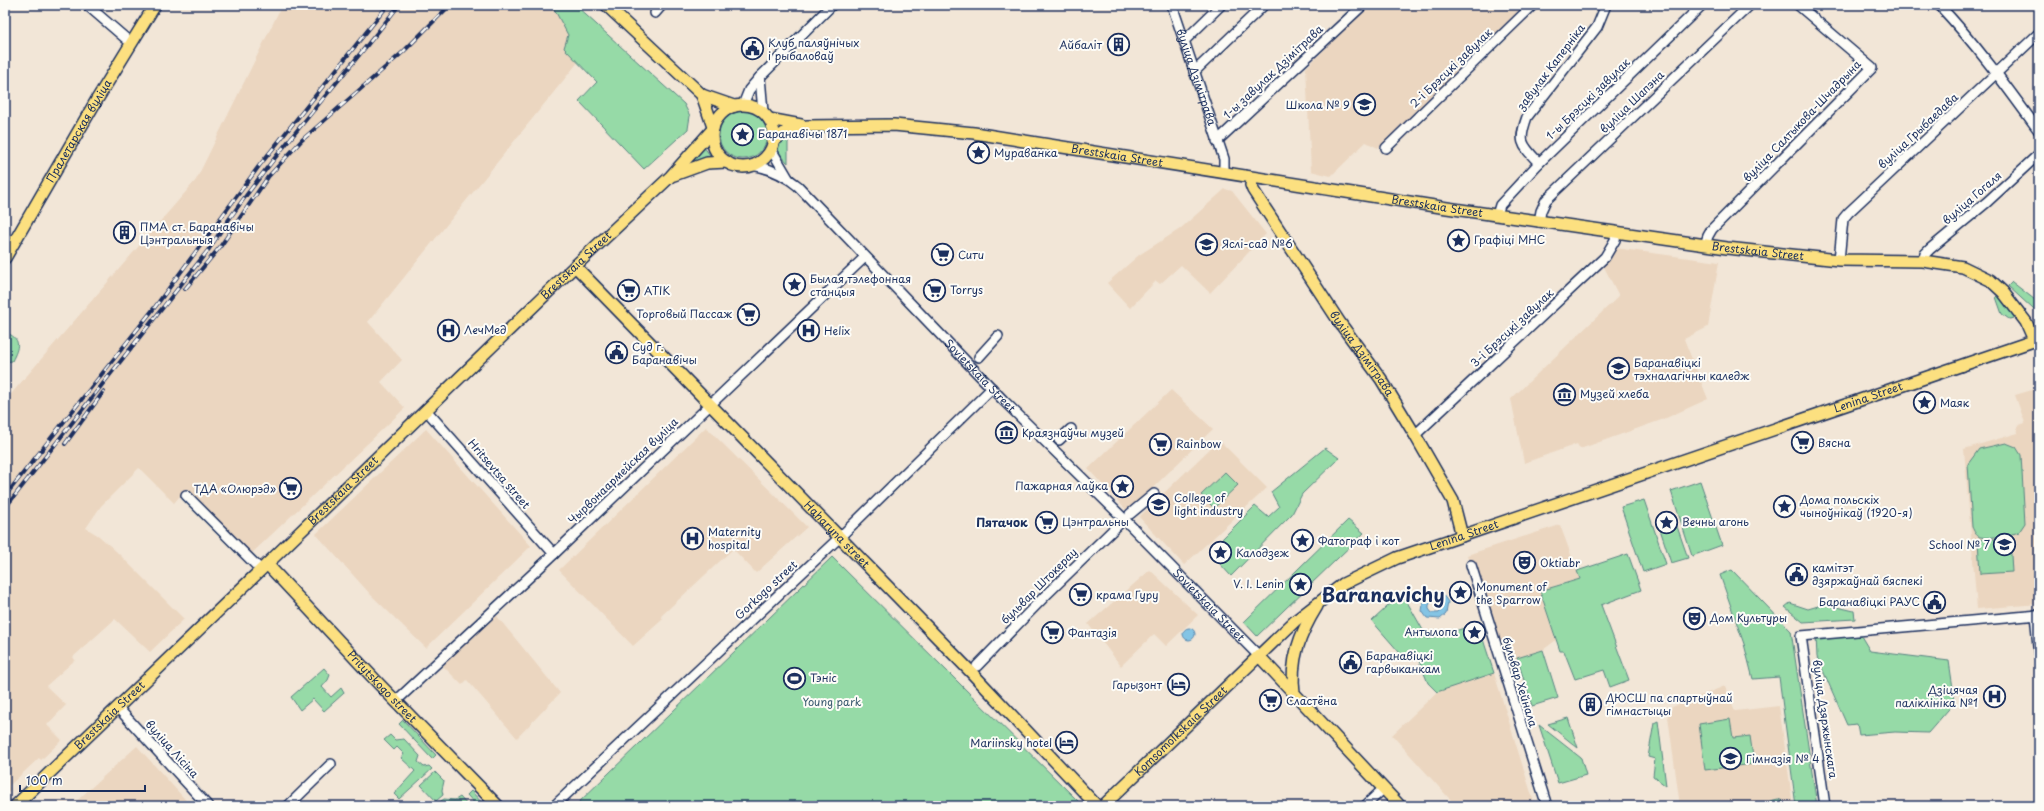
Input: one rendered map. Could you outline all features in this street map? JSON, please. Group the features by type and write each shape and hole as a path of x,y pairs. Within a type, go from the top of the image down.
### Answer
{"main road":[{"name":"Пралетарская вуліца","path":"5,258 131,42 155,5"},
{"path":"606,5 702,95 738,106 754,107 766,116 774,134 772,145 763,159 752,165 739,166 727,162 720,156 714,148 713,128 702,95"},
{"path":"713,128 721,114 738,106"},
{"name":"Brestskaia Street","path":"766,116 807,126"},
{"name":"Brestskaia Street","path":"772,145 792,129 807,126 894,125 974,133 1253,178 1616,233 1705,245 1839,260 1923,261 1963,267 1990,280 2015,306 2037,339"},
{"name":"Brestskaia Street","path":"15,806 575,266 671,176 713,128"},
{"name":"Brestskaia Street","path":"671,176 707,163 727,162"},
{"name":"вуліца Дзімітрава","path":"1253,178 1251,185 1253,190 1340,322 1381,379 1415,435 1453,501 1462,536"},
{"name":"Haharyna street","path":"575,266 1022,725 1097,806"},
{"name":"Lenina Street","path":"1259,656 1295,621 1343,584 1398,558 2037,339"},
{"name":"Pritytskogo street","path":"264,567 498,806"},
{"path":"1294,694 1292,674 1296,650 1308,622 1320,601"},
{"path":"1259,656 1382,789 1400,806"},
{"name":"Komsomolkskaia Street","path":"1103,806 1259,656"}],"street":[{"path":"86,5 131,42"},
{"path":"655,13 662,5"},
{"path":"738,106 760,77 832,5"},
{"name":"вуліца Дзімітрава","path":"1172,5 1224,159 1224,173"},
{"path":"1184,41 1221,5"},
{"path":"1194,72 1264,5"},
{"name":"1-ы завулак Дзімітрава","path":"1217,141 1363,5"},
{"name":"2-і Брэсцкі завулак","path":"1386,148 1533,5"},
{"name":"завулак Каперніка","path":"1539,163 1524,147 1521,133 1527,117 1597,27 1606,5"},
{"name":"1-ы Брэсцкі завулак","path":"1497,215 1500,205 1539,163 1702,5"},
{"name":"вуліца Шапэна","path":"1539,222 1541,211 1546,200 1750,5"},
{"name":"вуліца Салтыкова-Шчадрына","path":"1705,245 1712,229 1872,68 1798,5"},
{"path":"1939,5 1967,35 1997,72 2039,131"},
{"name":"вуліца Грыбаедава","path":"1839,260 1843,219 2039,33"},
{"path":"760,77 766,116"},
{"name":"Sovietskaia Street","path":"772,145 788,178 992,388 1259,656"},
{"name":"вуліца Гогаля","path":"1923,261 1924,254 1987,202 2039,154"},
{"name":"Sovietskaia Street","path":"752,165 764,167 788,178"},
{"name":"3-і Брэсцкі завулак","path":"1415,435 1604,257 1615,240 1616,233"},
{"name":"Чырвонаармейская вуліца","path":"396,701 554,554 865,257"},
{"path":"979,357 998,336"},
{"name":"Gorkogo street","path":"554,806 840,537 992,388"},
{"name":"Hritsevtsa street","path":"426,410 554,554"},
{"path":"1059,440 1071,429"},
{"path":"1130,514 1154,494"},
{"path":"186,495 264,567"},
{"name":"бульвар Штокерау","path":"976,666 1119,524"},
{"name":"бульвар Хейнала","path":"1472,565 1546,806"},
{"path":"2037,615 2039,656"},
{"name":"вуліца Дзяржынскага","path":"1825,806 1800,636 2037,615"},
{"name":"вуліца Лісіна","path":"118,708 208,806"},
{"path":"288,806 331,764"},
{"path":"1365,806 1382,789"}],"shaded area":[{"path":"282,5 564,5 579,61 368,322 402,360 381,382 405,408 250,555 186,489 174,503 139,468 101,506 86,528 99,536 118,553 184,619 150,652 115,619 73,657 75,660 46,686 66,705 47,725 62,740 41,760 39,758 9,786 11,789 5,796 5,401 196,180"},
{"name":"Школа № 9","path":"1369,5 1527,5 1378,148 1366,142 1331,176 1311,171 1306,68"},
{"name":"Яслі-сад №6","path":"1225,189 1232,191 1266,234 1210,293 1181,265 1160,284 1156,281 1130,308 1107,283 1139,255 1180,229"},
{"name":"Баранавіцкі тэхналагічны каледж","path":"1615,248 1719,262 1708,327 1684,339 1708,399 1664,419 1580,449 1577,444 1524,463 1511,399 1619,296 1603,265"},
{"name":"School № 7","path":"2039,388 2039,604 1977,609 1964,449 2018,433 2017,426 2025,423 2015,395"},
{"path":"1171,390 1213,429 1128,512 1088,469"},
{"name":"Maternity hospital","path":"706,427 807,527 756,573 733,549 661,616 663,619 633,646 559,570"},
{"path":"426,429 531,546 426,648 371,595 316,534"},
{"path":"1219,440 1267,488 1184,565 1139,517"},
{"path":"1560,525 1580,579 1540,591 1556,640 1543,650 1517,658 1518,667 1508,670 1467,555"},
{"path":"1150,570 1198,615 1166,646 1154,634 1121,666 1088,624"},
{"path":"496,615 560,693 517,738 467,680 462,685 442,665"},
{"path":"1494,673 1535,806 1456,806 1392,735 1437,692"},
{"name":"Гімназія № 4","path":"1725,686 1735,711 1779,706 1793,806 1680,806 1667,709"},
{"path":"137,746 191,806 71,806"}],"green space":[{"path":"552,5 575,5 684,104 690,116 688,129 644,169 579,101 597,82 564,48 568,35"},
{"path":"738,111 748,111 760,118 767,130 767,140 760,152 748,159 738,159 730,155 723,148 719,140 719,130 723,122 730,115"},
{"path":"788,136 788,163 778,149 780,143"},
{"path":"703,146 713,159 684,166"},
{"path":"2012,282 2039,303 2039,308 2033,309 2008,286"},
{"path":"2000,294 2016,318 2009,319 2002,314 1996,297"},
{"path":"5,332 14,338 18,344 12,361 5,362"},
{"path":"2006,443 2016,447 2021,455 2025,523 2019,532 1994,537 1980,537 1976,534 1972,527 1968,464 1979,449"},
{"path":"1325,448 1339,458 1302,494 1292,514 1231,576 1209,552 1255,506 1268,517 1279,507 1271,492"},
{"path":"1225,472 1238,485 1214,508 1201,495"},
{"path":"1700,481 1722,545 1692,556 1671,491"},
{"path":"1644,500 1666,564 1643,572 1621,507"},
{"path":"1673,515 1688,558 1671,563 1657,520 1660,519 1663,528 1673,525 1670,516"},
{"path":"1348,520 1364,533 1257,636 1244,622"},
{"path":"2010,538 2012,572 1980,574 1978,540"},
{"path":"1628,554 1641,590 1601,605 1629,680 1610,687 1604,670 1575,679 1564,651 1560,651 1540,591 1580,579 1577,571"},
{"name":"Young park","path":"832,557 1083,806 575,806"},
{"path":"1732,570 1791,631 1817,806 1796,806 1779,677 1753,679 1744,644 1720,575"},
{"path":"1402,593 1428,639 1478,624 1494,673 1437,692 1428,683 1417,656 1406,660 1372,621"},
{"path":"1790,603 1808,609 1825,604 1854,611 1855,619 1803,622 1785,607"},
{"path":"1816,636 1861,636 1870,651 1949,661 1955,702 1928,733 1895,732 1859,735 1857,724 1847,725 1817,657"},
{"path":"1543,650 1558,698 1532,706 1517,658"},
{"path":"324,668 330,675 322,687 331,697 341,688 344,693 324,711 313,699 300,710 291,697"},
{"path":"1568,718 1578,748 1548,724"},
{"path":"1730,719 1733,738 1750,736 1754,764 1705,770 1699,724"},
{"path":"403,720 436,755 432,759 399,724"},
{"path":"1658,721 1666,786 1653,776 1655,759 1648,757 1654,723"},
{"path":"1539,725 1581,758 1586,775 1558,783"},
{"path":"390,735 395,740 404,739 420,756 418,762 424,767 429,766 432,769 399,799 394,794 415,771 401,758 404,754 397,747 394,750 384,740"},
{"path":"435,772 444,781 442,790 443,795 436,801 421,785"},
{"path":"471,791 485,806 477,806 467,795"},
{"path":"460,797 468,806 441,806 438,803 444,799 455,800"},
{"path":"1778,799 1783,801 1787,806 1766,806 1770,801"}],"water":[{"path":"1431,593 1443,595 1448,602 1446,614 1440,619 1427,618 1422,611 1424,598","holes":["1433,600 1438,600 1442,605 1442,609 1439,613 1432,613 1429,609 1429,605"]},
{"path":"1189,628 1193,630 1195,634 1193,638 1189,640 1185,638 1183,634 1185,630"}],"railway":[{"path":"5,496 155,307 259,166 388,5"},
{"path":"5,508 209,249 253,186 277,155 399,5"},
{"path":"185,289 220,247 268,177 302,140 403,52 450,5"},
{"path":"65,444 104,391"}],"place":[{"name":"Айбаліт","path":"1118,45"},
{"name":"Клуб паляўнічых і рыбаловаў","path":"752,49"},
{"name":"Школа № 9","path":"1365,105"},
{"name":"Баранавічы 1871","path":"743,134"},
{"name":"Мураванка","path":"978,153"},
{"name":"ПМА ст. Баранавічы Цэнтральныя","path":"125,233"},
{"name":"Графіці МНС","path":"1459,240"},
{"name":"Яслі-сад №6","path":"1206,244"},
{"name":"Сити","path":"942,255"},
{"name":"Былая тэлефонная станцыя","path":"794,285"},
{"name":"Torrys","path":"934,290"},
{"name":"АТІК","path":"628,291"},
{"name":"Торговый Пассаж","path":"748,314"},
{"name":"ЛечМед","path":"448,330"},
{"name":"Helix","path":"809,331"},
{"name":"Суд г. Баранавічы","path":"616,353"},
{"name":"Баранавіцкі тэхналагічны каледж","path":"1619,369"},
{"name":"Музей хлеба","path":"1565,394"},
{"name":"Маяк","path":"1925,403"},
{"name":"Краязнаўчы музей","path":"1007,433"},
{"name":"Вясна","path":"1802,443"},
{"name":"Rainbow","path":"1160,444"},
{"name":"Пажарная лаўка","path":"1123,486"},
{"name":"ТДА «Олюрэд»","path":"291,489"},
{"name":"College of light industry","path":"1158,504"},
{"name":"Дома польскіх чыноўнікаў (1920-я)","path":"1784,506"},
{"name":"Цэнтральны","path":"1047,522"},
{"name":"Вечны агонь","path":"1666,522"},
{"name":"Maternity hospital","path":"693,538"},
{"name":"Фатограф і кот","path":"1302,541"},
{"name":"School № 7","path":"2005,545"},
{"name":"Калодзеж","path":"1220,553"},
{"name":"Oktiabr","path":"1525,563"},
{"name":"камітэт дзяржаўнай бяспекі","path":"1797,574"},
{"name":"V. I. Lenin","path":"1300,584"},
{"name":"Monument of the Sparrow","path":"1460,593"},
{"name":"крама Гуру","path":"1080,595"},
{"name":"Баранавіцкі РАУС","path":"1935,602"},
{"name":"Дом Культуры","path":"1695,618"},
{"name":"Антылопа","path":"1474,632"},
{"name":"Фантазія","path":"1053,633"},
{"name":"Баранавіцкі гарвыканкам","path":"1350,662"},
{"name":"Тэніс","path":"794,678"},
{"name":"Гарызонт","path":"1178,685"},
{"name":"Дзіцячая паліклініка №1","path":"1994,696"},
{"name":"Сластёна","path":"1271,701"},
{"name":"ДЮСШ па спартыўнай гімнастыцы","path":"1590,704"},
{"name":"Mariinsky hotel","path":"1067,743"},
{"name":"Гімназія № 4","path":"1730,759"}],"district":[{"name":"Пятачок","path":"1002,523"},
{"name":"Baranavichy","path":"1383,595"}]}
